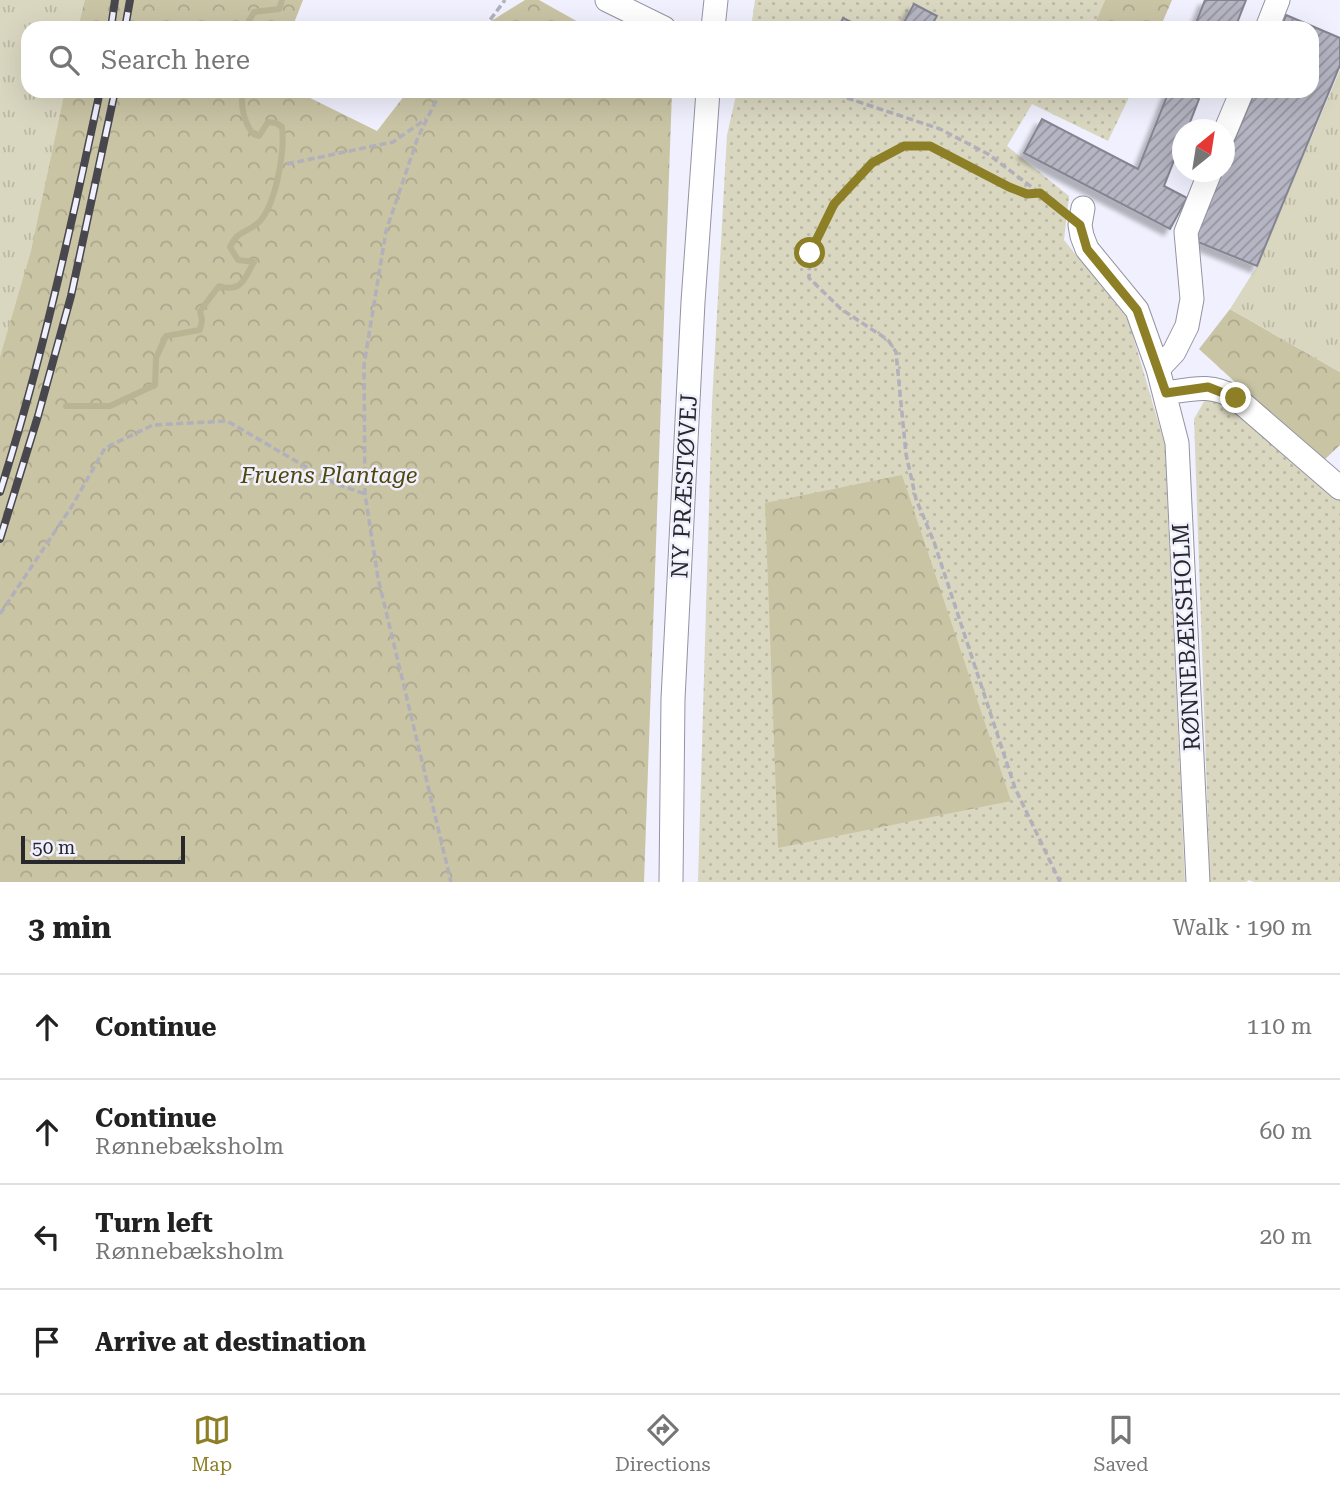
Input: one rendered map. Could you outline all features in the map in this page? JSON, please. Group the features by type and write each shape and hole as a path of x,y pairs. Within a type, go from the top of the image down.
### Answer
{"street":[{"path":"607,0 650,21"},
{"path":"714,21 716,0"},
{"path":"1270,21 1278,0"},
{"name":"NY PRÆSTØVEJ","path":"671,882 673,699 693,302 708,98"},
{"path":"1230,119 1239,98"},
{"path":"1158,369 1174,352 1187,326 1192,299 1186,232 1206,182"},
{"name":"RØNNEBÆKSHOLM","path":"1082,216 1087,249 1137,310 1166,393 1177,443 1198,882"},
{"path":"1166,393 1208,387 1227,393 1340,488"}],"path":[{"path":"489,21 505,0"},
{"path":"438,98 418,137 386,231 364,365 365,494 378,578 451,882"},
{"path":"847,98 940,129 988,154 1040,193 1082,216"},
{"path":"288,164 393,142 428,118"},
{"path":"1040,193 1027,194 1009,187 930,146 904,146 872,163 834,204 810,253 809,278 841,309 888,340 897,352 906,454 916,499 934,542 1015,788 1060,882"},
{"path":"0,614 72,506 105,448 153,425 227,421 334,483 365,494"}],"green space":[{"name":"Fruens Plantage","path":"0,0 303,0 295,21 21,21 21,98 310,98 377,131 403,98 672,98 644,882 0,882"},
{"path":"0,0 85,0 80,21 21,21 21,98 64,98 31,251 0,357"},
{"path":"525,0 539,0 576,21 491,21"},
{"path":"755,0 1105,0 1096,21 752,21"},
{"path":"1105,0 1172,0 1163,21 1096,21"},
{"path":"1340,70 1340,372 1230,309 1257,266"},
{"path":"735,98 1129,98 1108,141 1032,104 1007,146 1069,196 1064,240 1128,319 1165,445 1185,882 698,882 712,403 727,135"},
{"path":"1230,309 1340,372 1340,445 1322,462 1199,349"},
{"path":"1206,398 1232,403 1340,497 1340,882 1210,882 1194,419"},
{"path":"902,475 1011,801 778,848 765,503"}],"building":[{"path":"1205,0 1246,0 1238,21 1197,21"},
{"path":"914,4 937,16 934,21 905,21"},
{"path":"1286,15 1300,21 1284,21"},
{"path":"1319,29 1340,38 1340,65 1257,266 1193,240 1217,182 1235,182 1235,138 1252,98 1319,98"},
{"path":"1166,98 1199,99 1191,119 1172,119 1172,166 1164,186 1187,198 1170,229 1024,153 1042,119 1138,169"}],"waterway":[{"path":"249,21 254,12 279,9 282,0"},
{"path":"66,406 110,406 155,385 156,358 166,336 200,330 200,311 219,286 238,286 248,274 254,262 238,260 230,247 239,235 258,223 270,204 278,178 283,137 282,127 268,122 259,136 253,134 244,114 242,98"}],"railway":[{"path":"112,21 115,0"},
{"path":"126,21 130,0"},
{"path":"0,492 67,243 98,98"},
{"path":"0,539 71,296 113,98"}],"route":[{"path":"810,253 834,204 872,163 904,146 930,146 1009,187 1027,194 1040,193 1080,225 1087,249 1137,310 1166,393 1208,387 1236,398"}]}
